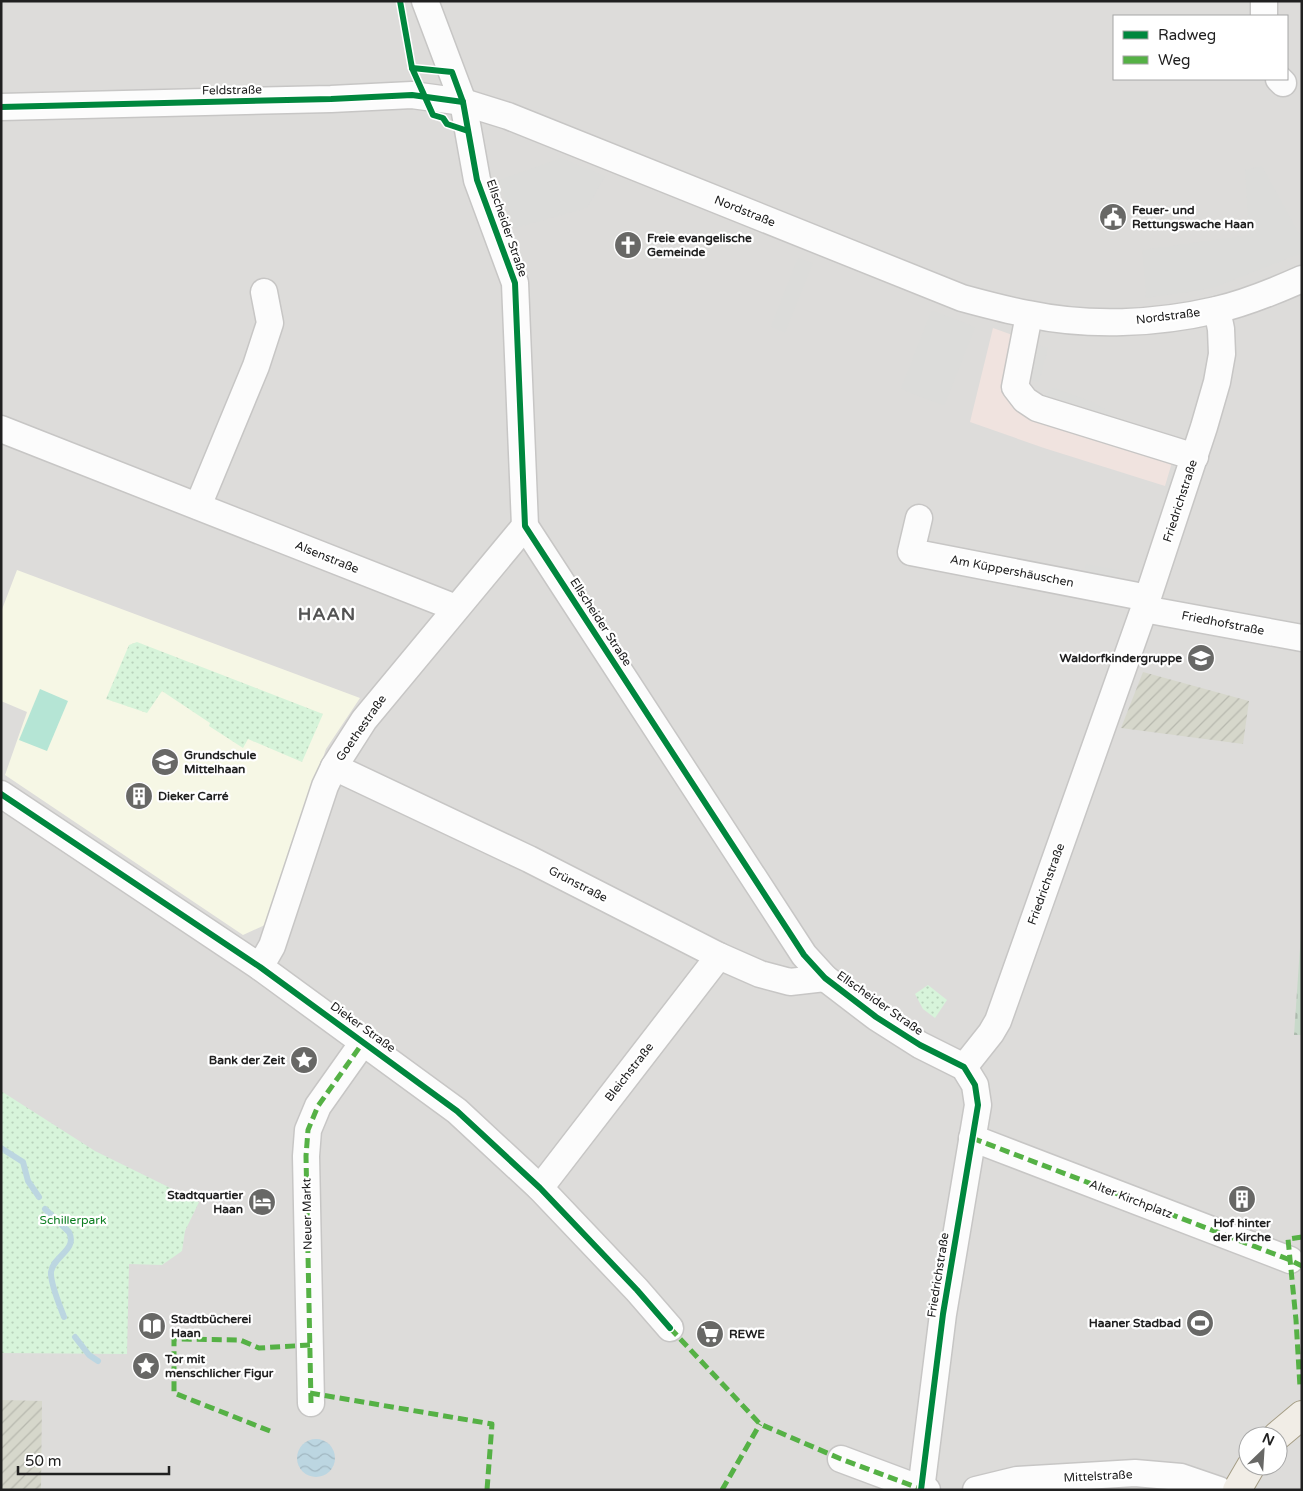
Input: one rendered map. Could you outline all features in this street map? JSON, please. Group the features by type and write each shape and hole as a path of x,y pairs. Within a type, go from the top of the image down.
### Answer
{"main road":[{"path":"1288,1427 1302,1415"},
{"path":"1237,1490 1245,1476"}],"street":[{"name":"Ellscheider Straße","path":"426,1 463,102 477,180 515,283 525,526 804,955 826,978 876,1017 920,1045 964,1068"},
{"path":"1264,1 1264,15"},
{"name":"Feldstraße","path":"1,107 331,99 412,94 463,102"},
{"name":"Nordstraße","path":"463,102 508,116 962,298 1029,314 1072,320 1123,321 1179,317 1217,310 1251,300 1302,279"},
{"path":"198,506 256,366 270,323 264,292"},
{"name":"Friedrichstraße","path":"921,1490 943,1314 978,1105 975,1085 964,1068 998,1021 1146,603 1195,457 1217,382 1222,354 1221,329 1217,310"},
{"path":"1029,314 1014,388 1025,400 1037,408 1195,457"},
{"name":"Alsenstraße","path":"1,429 456,608"},
{"name":"Am Küppershäuschen","path":"919,518 911,552 1146,603"},
{"name":"Goethestraße","path":"260,967 272,946 325,786 334,767 364,720 525,526"},
{"name":"Friedhofstraße","path":"1146,603 1302,638"},
{"name":"Grünstraße","path":"334,767 529,859 719,956 760,974 790,982 826,978"},
{"name":"Dieker Straße","path":"1,794 260,967 364,1041 457,1111 540,1188 670,1328"},
{"name":"Bleichstraße","path":"540,1188 719,956"},
{"name":"Neuer Markt","path":"311,1403 306,1156 308,1130 318,1106 364,1041"},
{"name":"Alter Kirchplatz","path":"972,1138 1290,1260"},
{"path":"841,1459 921,1490 927,1490"},
{"name":"Mittelstraße","path":"976,1490 1017,1480 1135,1473 1181,1477 1219,1490"}],"shaded area":[{"path":"1,1 1302,1 1302,1490 1,1490"},
{"path":"561,158 605,176 587,208 515,228 499,180"},
{"path":"1262,166 1302,239 1302,253 1210,289 1146,298 1142,250 1249,235 1245,170"},
{"path":"798,258 813,263 785,333 771,327"},
{"path":"932,310 975,327 944,406 901,389"},
{"path":"993,328 1018,337 1016,403 1173,459 1165,486 1044,448 970,422"},
{"path":"1035,344 1048,348 1039,382 1025,378"},
{"path":"1054,388 1093,402 1111,413 1099,419 1039,399"},
{"path":"1086,564 1119,570 1117,585 1083,579"},
{"name":"Grundschule Mittelhaan","path":"17,570 360,698 326,749 265,925 243,935 5,775 27,712 1,701 1,612"},
{"path":"1143,672 1249,701 1243,744 1121,728"},
{"path":"1,1400 42,1401 41,1490 1,1490"}],"green space":[{"path":"137,642 323,714 302,762 248,739 243,748 209,726 210,723 162,691 147,713 106,699 129,645"},
{"path":"40,689 68,701 47,751 19,740"},
{"path":"1302,919 1302,1035 1294,1035"},
{"path":"928,985 947,1000 935,1018 923,1009 915,994"},
{"name":"Schillerpark","path":"1,1091 95,1151 199,1202 185,1231 182,1251 162,1265 129,1264 127,1354 1,1353"}],"water":[{"path":"316,1439 329,1445 335,1458 329,1471 316,1477 303,1471 297,1458 303,1445"}],"waterway":[{"path":"1,1148 23,1162 28,1181 39,1197"},
{"path":"45,1209 69,1232 71,1238 68,1248 53,1266 51,1272 54,1288 64,1317"},
{"path":"75,1337 89,1355 98,1361"}],"marked path":[{"path":"311,1403 306,1156 308,1130 318,1106 364,1041"},
{"path":"972,1138 1302,1266"},
{"path":"1302,1237 1288,1239 1300,1387 1302,1386"},
{"path":"670,1328 760,1424 841,1459 925,1490"},
{"path":"270,1431 174,1393 174,1339 240,1340 259,1348 310,1345"},
{"path":"310,1393 492,1424 487,1490"},
{"path":"722,1490 760,1424"}],"cycle path":[{"path":"400,1 412,68 433,115 443,118 447,124 468,131"},
{"path":"412,68 452,72 463,102 477,180 515,283 525,526 804,955 825,978 876,1017 920,1045 964,1067 975,1085 978,1105 943,1314 921,1490"},
{"path":"1,107 331,99 412,95 463,102"},
{"path":"1,794 260,967 457,1111 540,1188 637,1290 670,1328"}],"place":[{"name":"Feuer- und Rettungswache Haan","path":"1113,217"},
{"name":"Freie evangelische Gemeinde","path":"628,245"},
{"name":"Waldorfkindergruppe","path":"1201,658"},
{"name":"Grundschule Mittelhaan","path":"165,762"},
{"name":"Dieker Carré","path":"139,796"},
{"name":"Bank der Zeit","path":"304,1060"},
{"name":"Hof hinter der Kirche","path":"1242,1199"},
{"name":"Stadtquartier Haan","path":"262,1202"},
{"name":"Haaner Stadbad","path":"1200,1323"},
{"name":"Stadtbücherei Haan","path":"152,1326"},
{"name":"REWE","path":"710,1334"},
{"name":"Tor mit menschlicher Figur","path":"146,1366"}],"district":[{"name":"HAAN","path":"327,614"}]}
